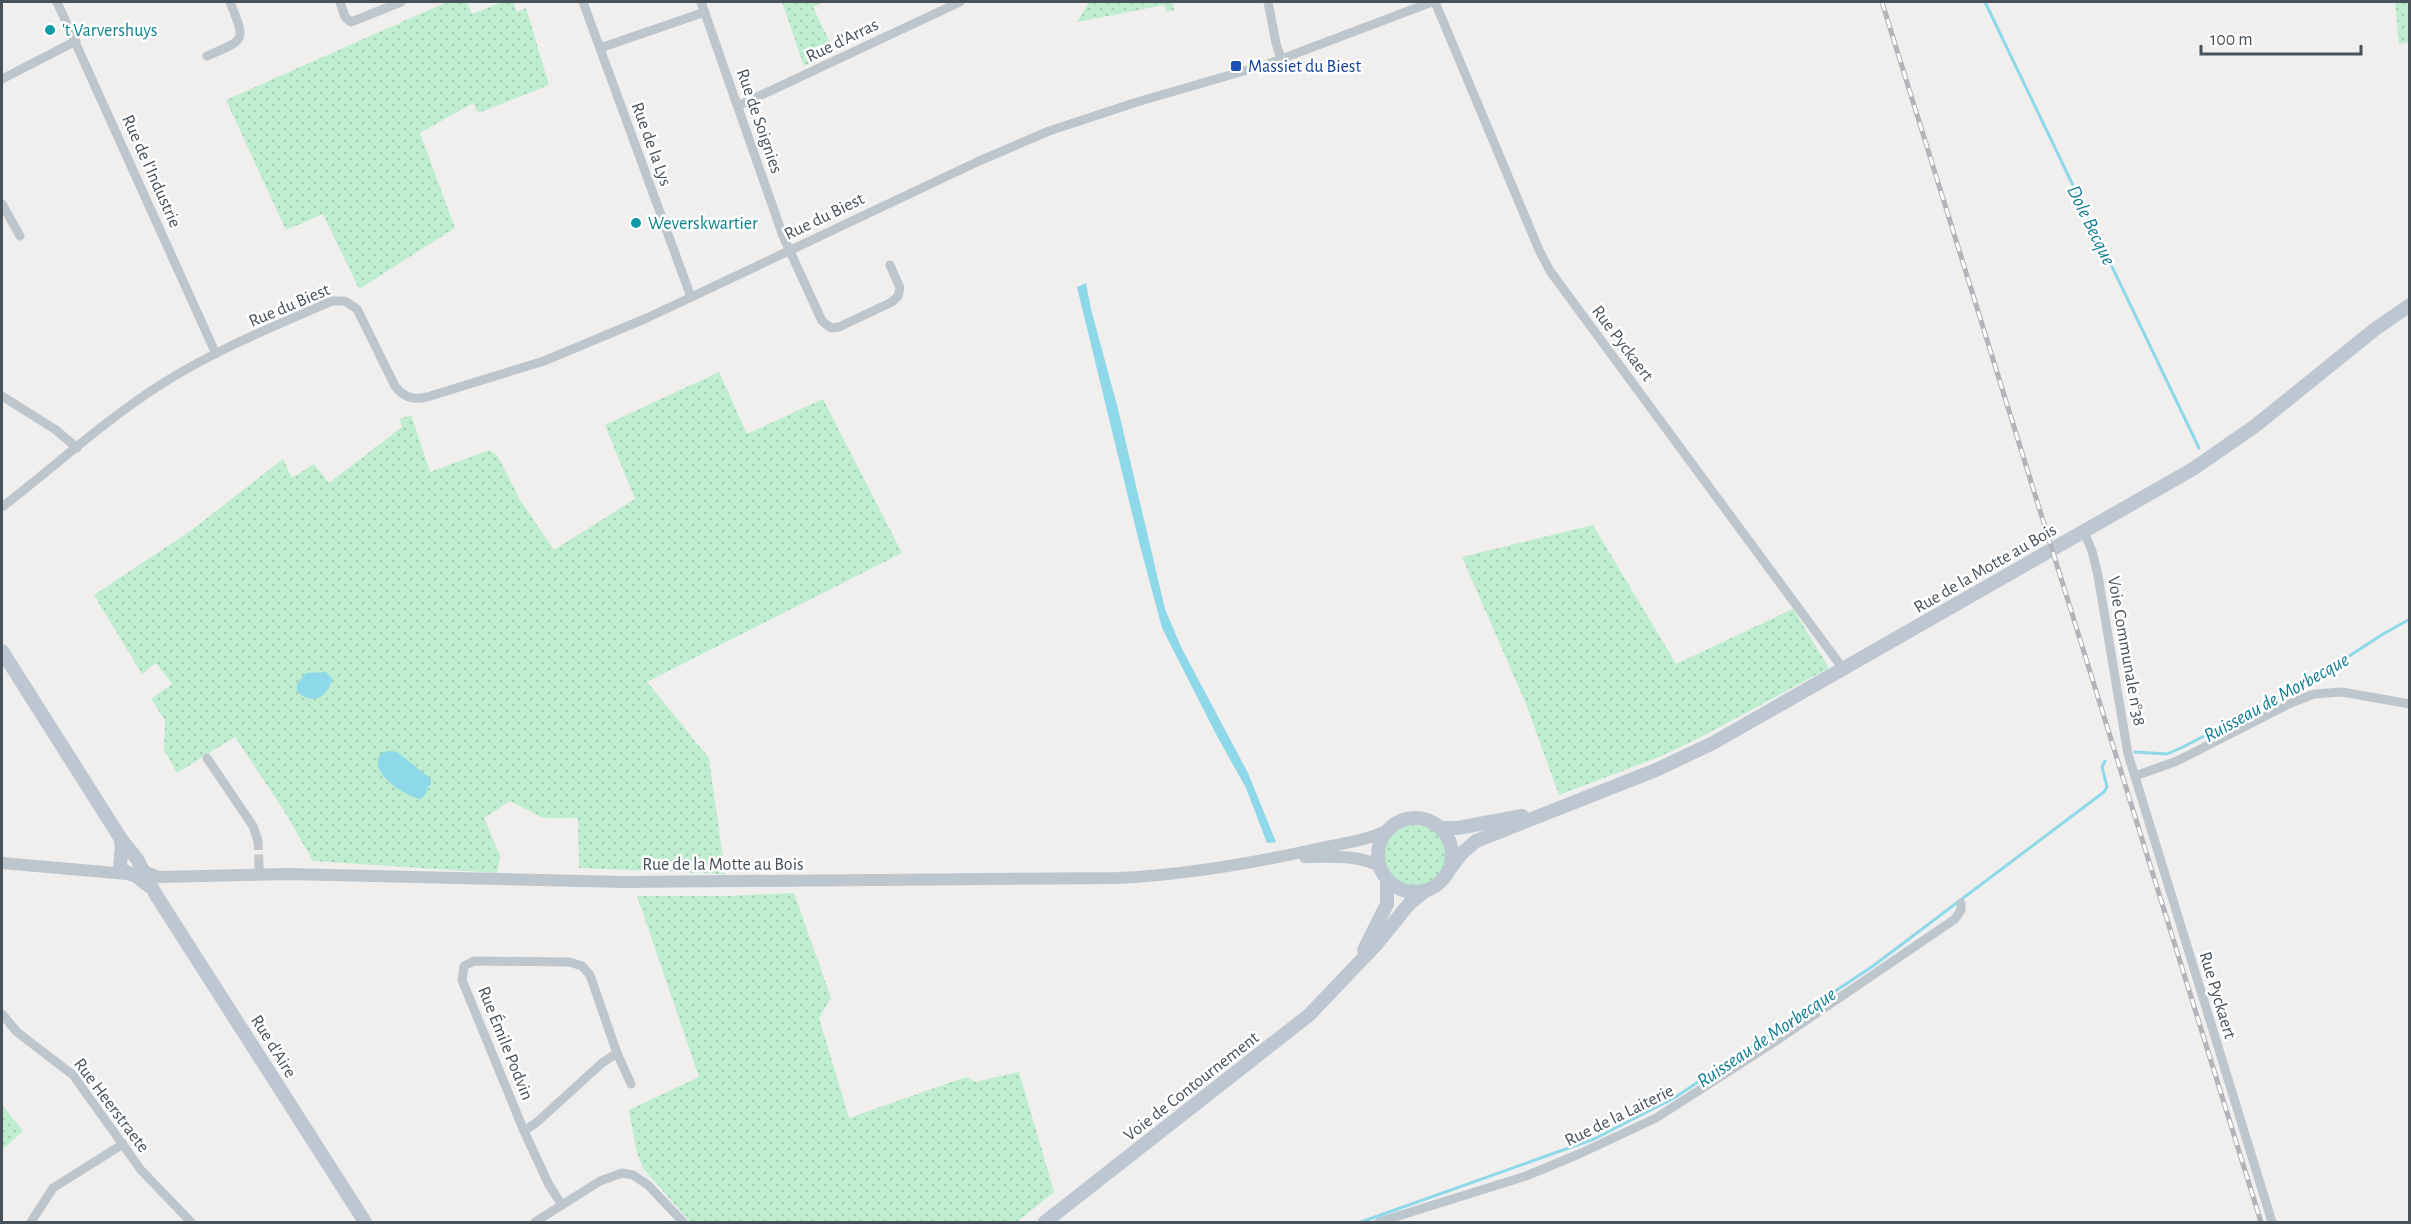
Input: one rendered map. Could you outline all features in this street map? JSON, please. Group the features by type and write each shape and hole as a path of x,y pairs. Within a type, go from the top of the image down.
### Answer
{"main road":[{"name":"Rue de la Motte au Bois","path":"1449,870 1462,853 1476,841 1648,773 1699,750 1844,670 2186,473 2239,438 2374,330 2409,305"},
{"name":"Rue d'Aire","path":"2,651 121,839 139,872 365,1222"},
{"name":"Rue de la Motte au Bois","path":"1440,828 1458,828 1547,811"},
{"path":"1411,818 1429,821 1446,835 1451,848 1449,870 1441,882 1409,904 1352,970 1384,911 1388,897 1387,881 1379,866 1378,849 1388,830 1398,822 1411,818"},
{"path":"1387,881 1407,892 1425,891"},
{"name":"Voie de Contournement","path":"1045,1222 1287,1033 1319,1006 1352,970"}],"street":[{"name":"Rue de l'Industrie","path":"57,2 216,354"},
{"path":"207,56 236,44 240,39 241,30 230,2"},
{"path":"340,2 345,17 351,22 401,2"},
{"name":"Rue de la Lys","path":"583,2 691,297"},
{"name":"Rue de Soignies","path":"701,2 788,251 820,318 831,328 839,327 895,299 900,288 890,265"},
{"name":"Rue d'Arras","path":"738,106 960,2"},
{"path":"1268,2 1281,59"},
{"name":"Rue du Biest","path":"216,354 327,303 341,300 354,305 361,313 398,390 409,398 422,399 553,357 691,297 1049,130 1281,59 1433,2"},
{"name":"Rue Pyckaert","path":"1433,2 1550,271 1844,670"},
{"path":"600,48 705,12"},
{"path":"2,79 76,41"},
{"path":"2,204 20,236"},
{"path":"2,507 154,390 216,354"},
{"path":"2,396 56,430 77,448"},
{"name":"Voie Communale n°38","path":"2084,532 2096,568 2125,740 2135,776"},
{"path":"2135,776 2177,761 2298,699 2314,694 2342,692 2409,705"},
{"path":"207,758 253,826 258,841"},
{"name":"Rue Pyckaert","path":"2135,776 2272,1222"},
{"name":"Rue de la Motte au Bois","path":"139,872 259,869 615,882 1072,879 1168,875 1286,857 1367,839 1388,830"},
{"name":"Rue de la Motte au Bois","path":"1286,857 1356,858 1368,860 1379,866"},
{"path":"2,863 139,872"},
{"name":"Rue de la Laiterie","path":"1379,1222 1526,1176 1580,1154 1656,1118 1786,1035 1955,919 1961,910 1961,903"},
{"name":"Rue Émile Podvin","path":"562,1205 549,1185 524,1131 464,984 462,973 467,964 474,961 568,962 582,966 590,975 617,1053 631,1084"},
{"name":"Rue Heerstraete","path":"2,1014 17,1032 73,1076 145,1175 191,1222"},
{"name":"Rue Émile Podvin","path":"524,1131 602,1063 617,1053"},
{"path":"31,1222 53,1188 123,1144"},
{"path":"535,1222 600,1180 616,1174 627,1174 648,1185 683,1222"}],"green space":[{"path":"447,2 467,2 472,14 502,2 513,2 517,12 526,8 549,85 478,113 473,103 420,133 455,228 359,289 323,214 286,230 226,100"},
{"path":"782,2 823,2 813,7 834,51 804,66"},
{"path":"1089,2 1173,2 1174,10 1167,12 1164,5 1077,22"},
{"path":"2395,2 2409,2 2409,42 2399,44"},
{"path":"719,372 747,434 823,399 902,553 647,682 709,758 725,874 579,868 578,818 543,818 510,801 484,818 500,856 497,873 313,861 283,809 235,737 177,773 164,750 165,720 151,699 172,684 156,663 142,674 94,595 189,532 283,459 292,478 314,464 329,483 402,427 400,419 411,415 430,472 489,450 497,455 520,500 554,550 635,499 605,425"},
{"path":"1593,525 1676,664 1793,609 1829,668 1703,736 1659,757 1559,795 1526,704 1462,557"},
{"path":"1415,825 1432,830 1437,834 1441,839 1446,856 1441,873 1437,878 1432,882 1415,887 1398,882 1393,878 1389,873 1384,856 1389,839 1393,834 1398,830"},
{"path":"794,893 831,998 819,1018 849,1118 966,1077 975,1082 1019,1072 1054,1192 1017,1222 690,1222 643,1168 637,1153 629,1110 699,1077 637,896"},
{"path":"2,1105 23,1131 2,1150"}],"water":[{"path":"1086,283 1165,609 1181,647 1248,773 1276,842 1267,843 1246,788 1162,628 1077,287"},
{"path":"326,672 332,679 323,695 313,699 302,696 297,691 297,684 306,673"},
{"path":"382,752 397,752 431,779 431,785 428,786 421,799 397,788 382,774 378,759"}],"waterway":[{"name":"Dole Becque","path":"1985,2 2199,448"},
{"name":"Ruisseau de Morbecque","path":"2135,752 2167,754 2183,747 2317,677 2410,619"},
{"name":"Ruisseau de Morbecque","path":"1361,1222 1594,1139 1674,1098 1873,966 2104,792 2107,787 2102,767 2105,761"}],"tunnel":[{"path":"258,841 259,864"}],"railway":[{"path":"1882,2 2261,1222"}],"place":[{"name":"'t Varvershuys","path":"50,30"},
{"name":"Massiet du Biest","path":"1236,66"},
{"name":"Weverskwartier","path":"636,223"}]}
